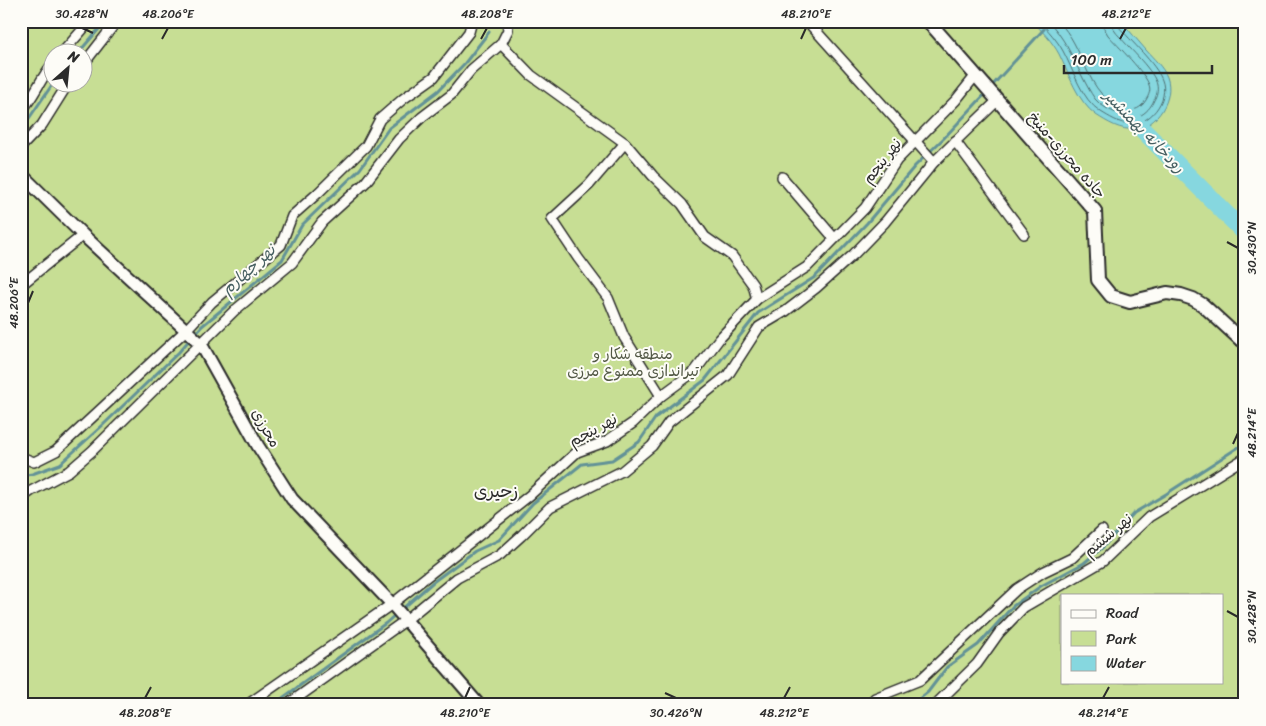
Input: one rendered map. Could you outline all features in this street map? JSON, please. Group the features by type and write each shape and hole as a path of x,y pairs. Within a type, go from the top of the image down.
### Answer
{"main road":[{"path":"928,21 980,80"},
{"name":"جاده محرزی-منیخ","path":"980,80 1095,211 1098,280 1111,296 1130,302 1167,293 1187,297 1203,305 1245,342"}],"street":[{"path":"72,42 90,21"},
{"path":"92,53 117,21"},
{"path":"21,498 69,472 142,400 193,337 212,302 281,245 292,216 366,146 380,120 403,99 434,77 470,32 472,21"},
{"path":"21,457 34,462 56,450 193,337 234,311 292,263 322,222 366,183 399,139 422,117 451,95 471,70 501,44 508,30 507,21"},
{"path":"807,21 933,160"},
{"path":"501,44 531,76 625,143 653,176 682,204 705,237 732,256 754,285 757,299"},
{"path":"21,111 28,104 42,79"},
{"name":"نهر پنجم","path":"247,705 394,606 530,495 577,452 607,441 633,423 661,396 695,371 719,339 757,299 807,267 865,208 897,160 956,100 980,80"},
{"path":"21,148 42,125 63,92"},
{"path":"287,705 405,619 456,578 500,555 550,507 622,471 652,446 669,422 728,375 759,327 786,311 816,288 854,254 885,222 933,160 955,141 996,98"},
{"path":"955,141 1024,234"},
{"path":"625,143 589,185 552,219 608,298 624,337 661,396"},
{"name":"محرزی","path":"21,174 83,235 193,337 292,499 394,606 479,705"},
{"path":"782,177 834,238"},
{"path":"21,285 83,235"},
{"name":"نهر ششم","path":"935,705 977,664 999,634 1024,607 1103,561 1150,517 1245,458"},
{"path":"868,705 875,698 920,680 1017,589 1043,572 1072,558 1102,530"}],"green space":[{"name":"منطقه شکار و تیراندازی ممنوع مرزی","path":"21,21 1245,21 1245,705 21,705"}],"water":[{"path":"1032,21 1121,21 1160,66 1167,77 1169,85 1166,102 1157,117 1143,127 1130,129 1109,123 1096,115 1079,95 1053,45"}],"waterway":[{"path":"88,42 106,21"},
{"path":"991,87 1044,29"},
{"name":"نهر چهارم","path":"195,334 202,326 282,260 302,225 360,169 389,128 438,91 465,63 489,32"},
{"path":"21,130 47,92"},
{"path":"401,610 433,582 475,551 499,540 533,503 582,464 612,460 639,442 656,417 705,380 758,313 815,277 867,223 915,166 987,92"},
{"name":"رودخانه بهمنشیر","path":"1124,111 1245,233"},
{"name":"نهر چهارم","path":"21,476 60,464 179,352 191,338"},
{"path":"899,705 914,703 928,692 947,667 978,645 1013,606 1041,586 1084,563 1103,547 1134,513 1245,443"},
{"path":"273,705 396,614"}],"district":[{"name":"زحیری","path":"496,491"}]}
